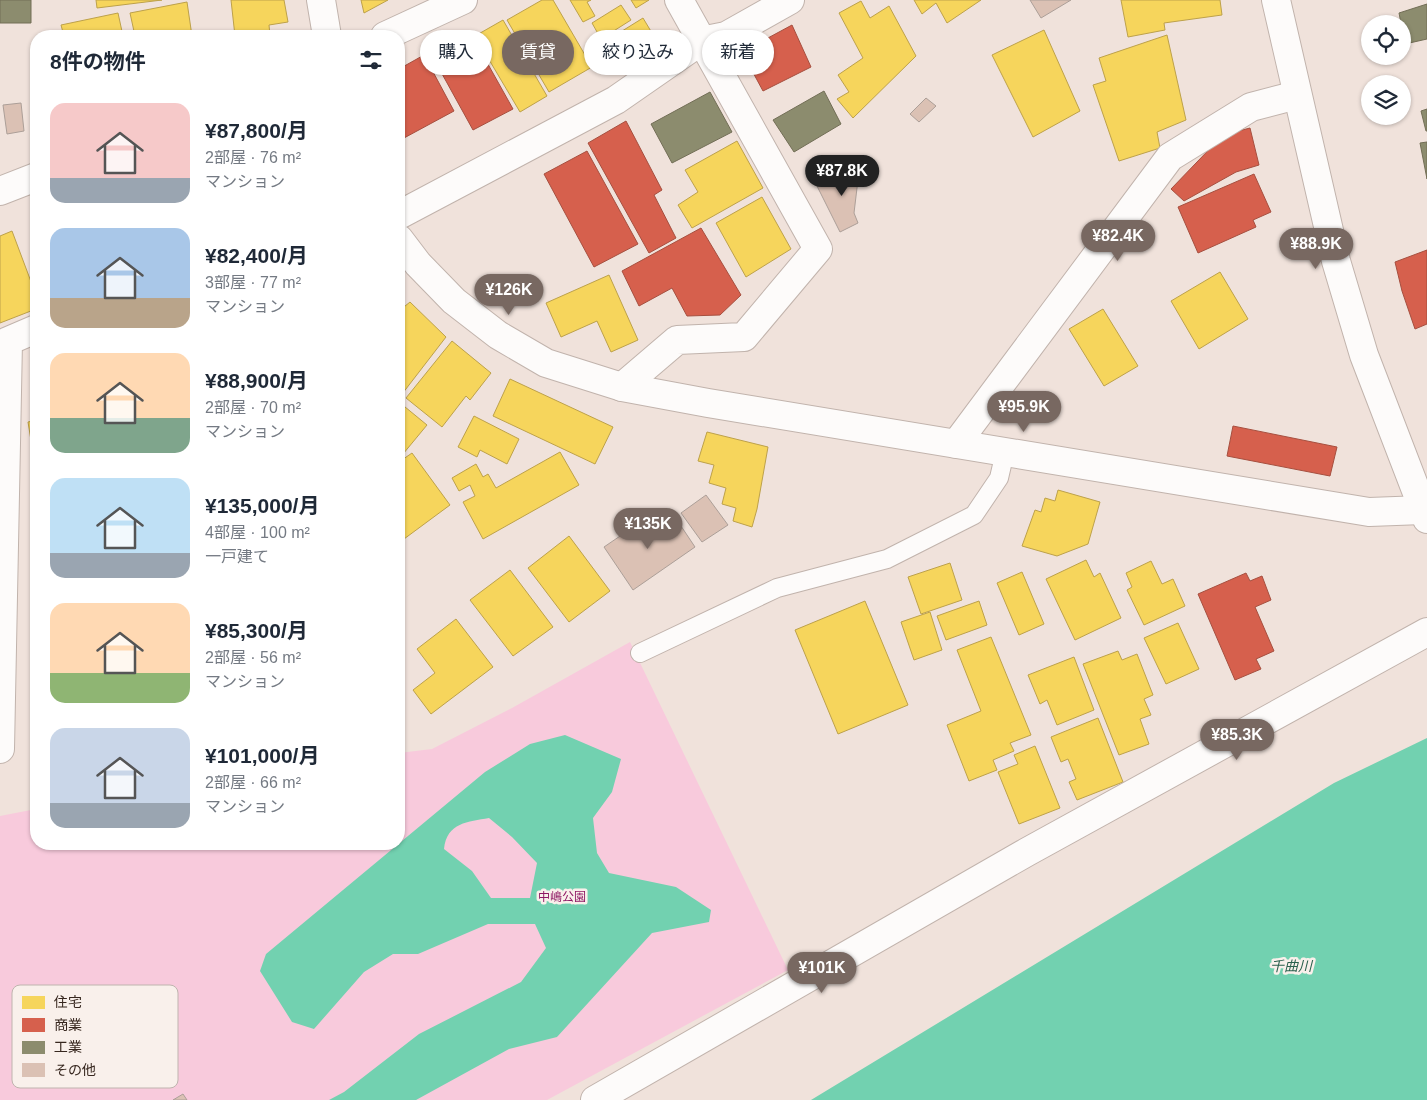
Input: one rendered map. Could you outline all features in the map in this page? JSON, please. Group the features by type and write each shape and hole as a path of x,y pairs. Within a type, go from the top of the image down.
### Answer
{"street":[{"path":"320,0 326,30"},
{"path":"398,30 463,0"},
{"path":"622,388 677,340 744,337 818,249 679,0"},
{"path":"405,212 616,100 701,41 726,36 790,0"},
{"path":"405,247 418,264 454,301 498,334 546,363 622,388 1369,512 1426,513 1364,355 1336,261 1276,0"},
{"path":"956,444 1170,157 1251,107 1297,95"},
{"path":"0,191 30,179"},
{"path":"0,749 8,341 30,332"},
{"path":"595,1100 1019,857 1427,632"}],"lane":[{"path":"640,653 777,588 887,559 974,515 999,478 1005,452"}],"green space":[{"name":"中嶋公園","path":"630,642 788,970 547,1100 0,1100 0,816 30,810 30,850 405,850 405,752 432,749 512,708"}],"water":[{"path":"565,735 621,759 612,792 593,818 597,853 609,873 676,887 711,910 709,922 652,933 557,1037 509,1049 416,1100 329,1100 344,1092 419,1034 521,982 546,948 535,924 488,924 418,954 393,954 364,972 314,1029 292,1022 260,971 266,954 391,850 405,850 405,838 485,772 530,744","holes":["489,818 512,837 537,863 530,898 491,898 472,871 444,849 449,833 454,828 466,822"]},
{"name":"千曲川","path":"1427,738 1427,1100 811,1100 1334,783"}],"building: 住宅":[{"path":"96,0 162,0 97,8"},
{"path":"231,0 284,0 288,22 269,25 270,30 234,30"},
{"path":"361,0 388,0 364,13"},
{"path":"542,0 553,0 570,30 513,30 507,20"},
{"path":"570,0 591,0 587,2 595,16 583,22"},
{"path":"631,0 649,0 636,8"},
{"path":"914,0 981,0 947,23 936,3 922,14"},
{"path":"1121,0 1220,0 1222,15 1164,23 1165,30 1128,37"},
{"path":"861,1 870,18 889,6 916,56 853,118 837,99 849,92 838,75 863,58 839,13"},
{"path":"187,2 191,30 134,30 130,13"},
{"path":"621,5 631,20 615,30 596,30 592,23"},
{"path":"118,13 122,30 62,30 61,25"},
{"path":"643,18 650,30 624,30"},
{"path":"503,20 509,30 502,30 502,75 535,75 547,96 520,112 492,65 492,30 486,30"},
{"path":"1044,30 1080,111 1033,137 992,55"},
{"path":"1167,35 1186,120 1157,132 1160,148 1119,161 1093,85 1106,81 1099,58"},
{"path":"574,36 584,53 584,72 549,92 539,75 574,75"},
{"path":"737,141 763,188 692,228 678,205 698,192 685,170"},
{"path":"762,197 791,249 746,277 716,223"},
{"path":"12,231 30,279 30,311 0,323 0,236"},
{"path":"1220,272 1248,319 1199,349 1171,301"},
{"path":"609,275 638,340 611,352 597,321 561,337 546,303"},
{"path":"410,302 446,337 405,390 405,306"},
{"path":"1103,309 1138,366 1104,386 1069,329"},
{"path":"452,341 491,373 470,400 466,396 442,427 406,398"},
{"path":"510,379 613,427 595,464 493,416"},
{"path":"405,407 427,425 405,452"},
{"path":"474,416 519,439 507,464 480,450 477,457 458,447"},
{"path":"707,432 768,447 752,527 733,521 736,508 722,504 726,488 709,483 714,465 698,461"},
{"path":"560,452 579,485 483,539 463,502 475,496 470,485 459,491 452,478 476,464 483,477 488,474 496,488"},
{"path":"412,453 450,505 405,538 405,458"},
{"path":"1058,490 1100,502 1088,544 1057,556 1022,546 1035,510 1041,512 1045,498 1055,501"},
{"path":"569,536 610,591 569,622 528,568"},
{"path":"1086,560 1094,577 1100,573 1121,618 1075,640 1046,579"},
{"path":"1151,561 1162,584 1173,579 1185,606 1144,625 1127,590 1132,587 1126,573"},
{"path":"950,563 962,600 921,614 908,577"},
{"path":"510,570 553,627 513,656 470,600"},
{"path":"1022,572 1044,624 1019,635 997,583"},
{"path":"865,601 908,705 838,734 795,630"},
{"path":"979,601 987,625 946,640 937,616"},
{"path":"930,612 942,650 914,660 901,622"},
{"path":"456,619 493,667 431,714 413,690 435,673 417,649"},
{"path":"1178,623 1199,669 1166,684 1144,638"},
{"path":"991,637 1031,735 1010,743 1014,751 993,760 997,770 969,781 947,725 981,711 957,650"},
{"path":"1118,651 1122,660 1137,654 1153,695 1144,699 1151,715 1140,719 1149,744 1119,755 1083,664"},
{"path":"1074,657 1094,710 1057,725 1047,700 1040,704 1028,675"},
{"path":"1098,718 1123,782 1077,800 1069,782 1076,779 1068,759 1061,762 1051,737"},
{"path":"1035,746 1060,808 1019,824 998,772 1018,764 1014,755"}],"building: 商業":[{"path":"792,25 811,67 763,91 754,75 774,75 774,35"},
{"path":"420,57 420,75 435,75 454,111 405,137 405,66"},
{"path":"492,71 513,109 473,130 443,75 492,75"},
{"path":"626,121 662,190 654,195 676,238 649,253 588,143"},
{"path":"1250,128 1259,165 1236,172 1184,201 1171,189 1223,135"},
{"path":"587,151 638,244 594,267 544,174"},
{"path":"1254,174 1271,212 1253,220 1256,227 1198,253 1178,207"},
{"path":"701,228 741,295 720,315 687,316 672,288 639,306 622,271"},
{"path":"1427,250 1427,324 1415,329 1402,291 1395,262"},
{"path":"1233,426 1337,447 1330,476 1227,456"},
{"path":"1246,573 1250,581 1262,576 1271,600 1255,607 1274,651 1256,659 1261,669 1235,680 1198,594"}],"building: 工業":[{"path":"0,0 31,0 31,23 0,23"},
{"path":"1427,4 1427,39 1411,43 1411,15 1399,15 1399,13"},
{"path":"824,91 841,124 794,152 773,120"},
{"path":"710,92 732,132 672,163 651,124"},
{"path":"1427,109 1427,131 1426,131 1421,111"},
{"path":"1427,142 1427,179 1420,143"}],"building: その他":[{"path":"1030,0 1071,0 1041,18"},
{"path":"926,98 936,106 919,122 910,114"},
{"path":"21,103 24,131 7,134 3,105"},
{"path":"860,163 854,213 858,223 840,232 817,186"},
{"path":"706,495 728,525 702,542 681,513"},
{"path":"658,516 666,527 677,520 695,547 633,590 604,547 645,519 648,523"},
{"path":"183,1094 187,1100 173,1100"}]}
